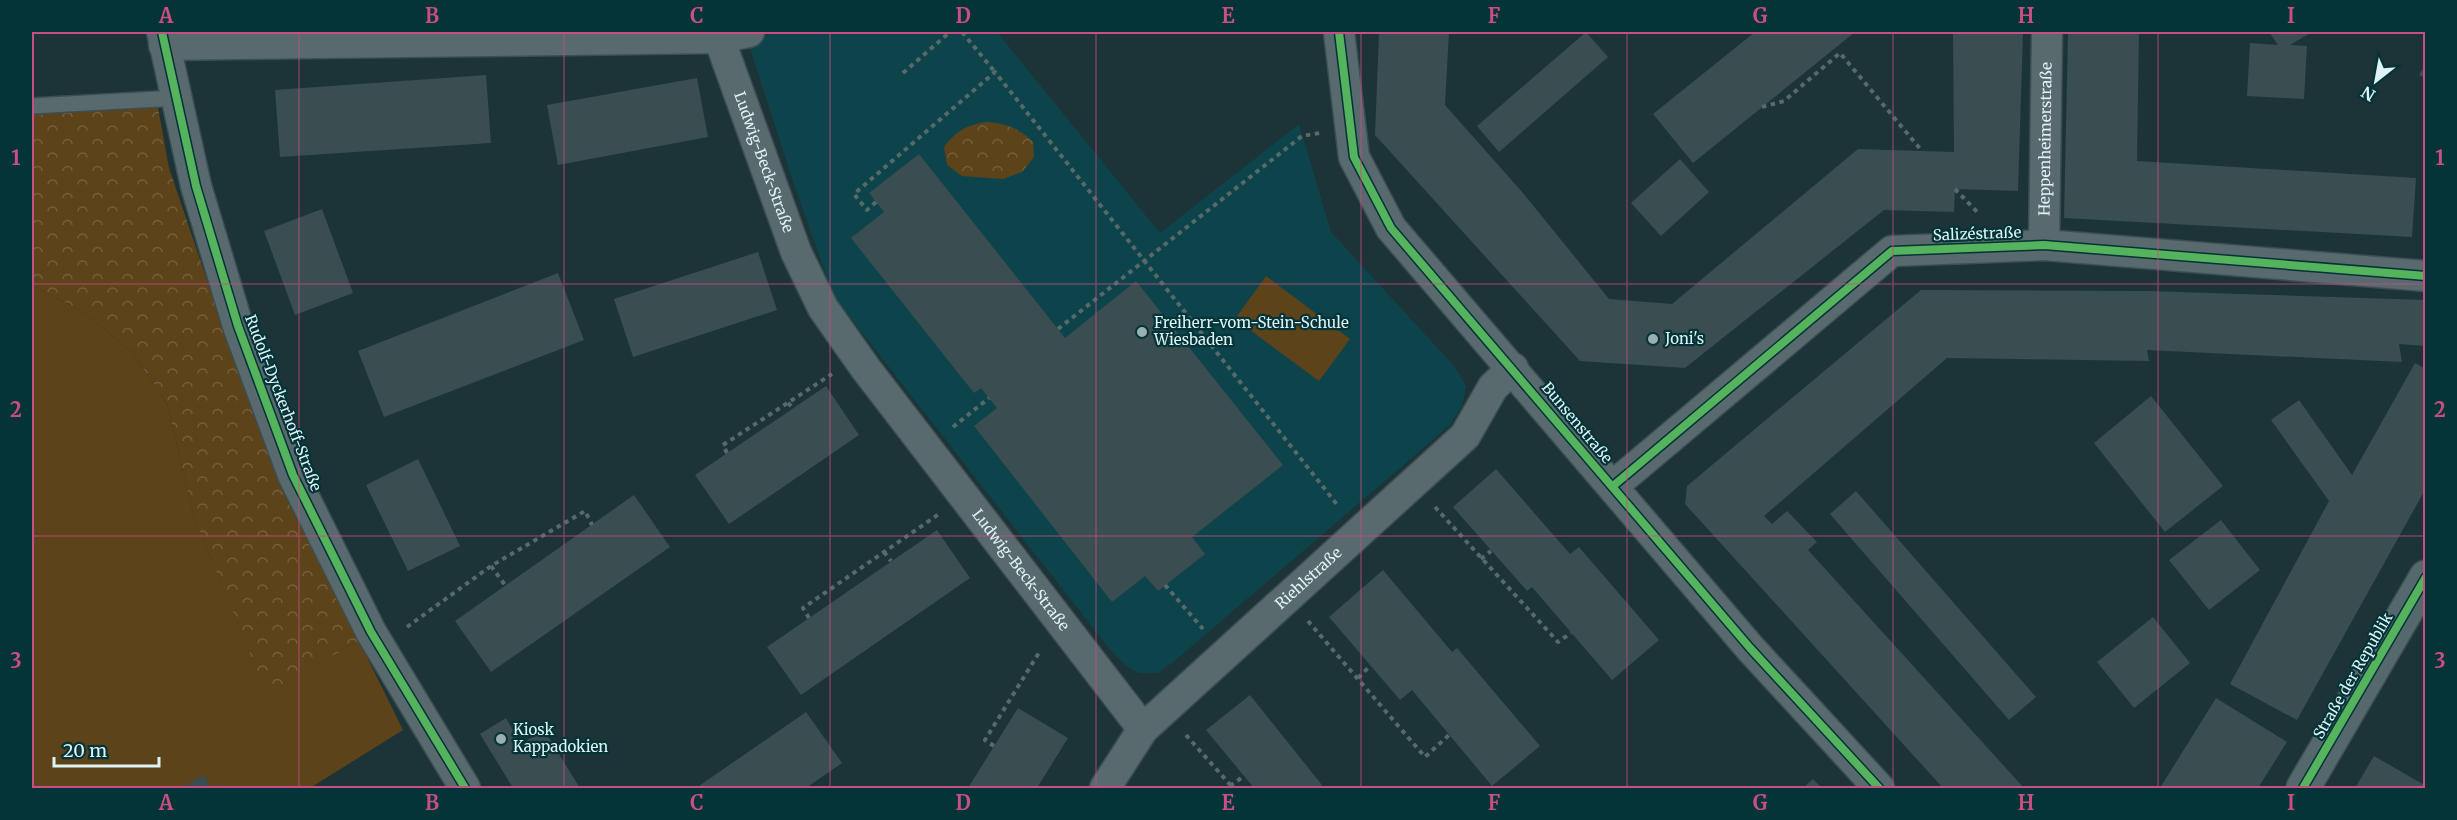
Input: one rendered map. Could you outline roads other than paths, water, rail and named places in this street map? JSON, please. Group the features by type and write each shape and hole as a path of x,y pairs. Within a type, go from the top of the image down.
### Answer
{"street":[{"path":"163,38 719,38 749,32"},
{"name":"Bunsenstraße","path":"1339,32 1354,157 1391,228 1750,648 1879,789"},
{"name":"Heppenheimerstraße","path":"2044,245 2047,32"},
{"name":"Rudolf-Dyckerhoff-Straße","path":"163,38 196,186 238,326 293,475 380,647 465,789"},
{"name":"Ludwig-Beck-Straße","path":"719,38 796,252 823,308 964,497 1060,620 1154,719"},
{"name":"Salizéstraße","path":"1613,486 1892,251 2044,245 2426,276"},
{"name":"Riehlstraße","path":"1105,789 1154,719 1465,436 1493,387 1513,368"},
{"name":"Straße der Republik","path":"2303,789 2426,577"}],"lane":[{"path":"32,106 177,98"}],"place":[{"name":"Freiherr-vom-Stein-Schule Wiesbaden","path":"1142,332"},
{"name":"Joni's","path":"1653,339"},
{"name":"Kiosk Kappadokien","path":"501,739"}]}
